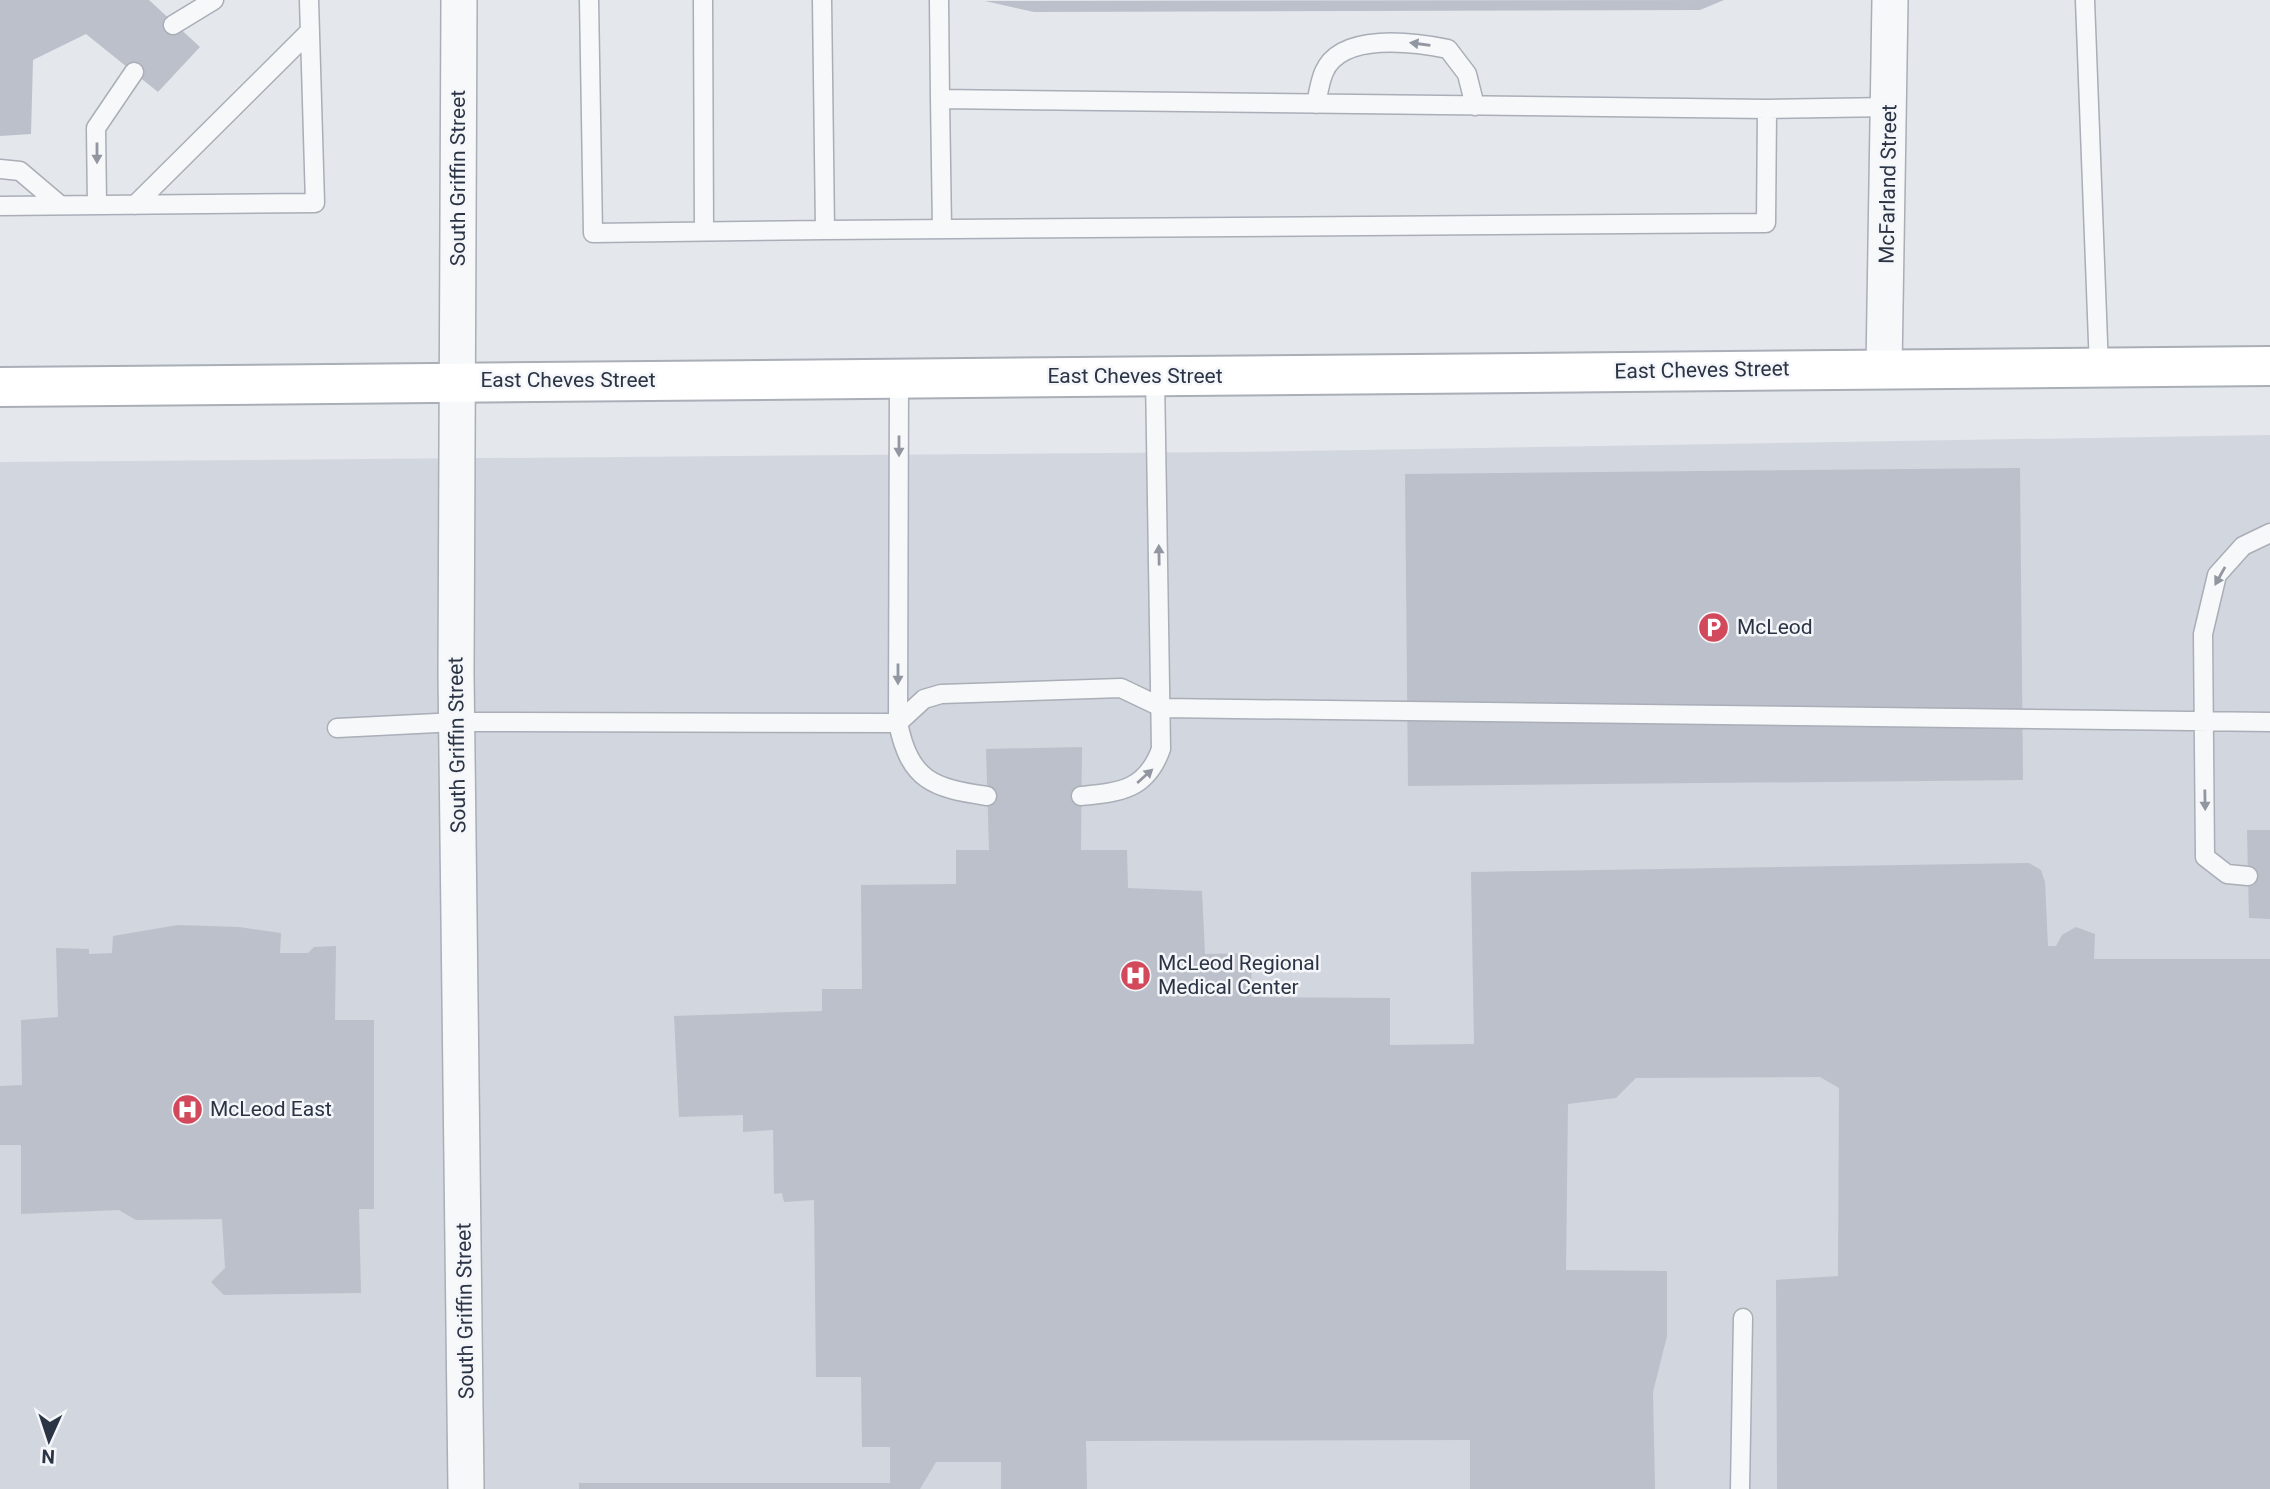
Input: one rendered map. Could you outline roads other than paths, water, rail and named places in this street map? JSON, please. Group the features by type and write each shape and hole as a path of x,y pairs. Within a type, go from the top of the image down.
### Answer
{"main road":[{"name":"East Cheves Street","path":"0,387 2270,366"}],"street":[{"name":"South Griffin Street","path":"459,0 457,722 467,1489"},
{"name":"McFarland Street","path":"1884,368 1890,0"}],"lane":[{"path":"173,25 214,0"},
{"path":"0,206 315,203 309,0"},
{"path":"589,0 593,233 1766,223 1767,109"},
{"path":"703,0 705,231"},
{"path":"822,0 825,230"},
{"path":"939,0 942,229"},
{"path":"2085,0 2099,368"},
{"path":"135,205 308,33"},
{"path":"1316,104 1324,70 1343,51 1379,43 1416,43 1448,49 1467,74 1475,106"},
{"path":"97,205 96,128 134,72"},
{"path":"940,99 1767,109 1890,107"},
{"path":"0,169 20,171 60,205"},
{"path":"1081,796 1119,792 1138,784 1154,767 1161,749 1163,708 1155,376"},
{"path":"899,378 898,723 904,751 918,772 954,791 987,796"},
{"path":"2248,876 2227,874 2205,857 2203,634 2217,575 2244,545 2270,533"},
{"path":"337,728 457,722 898,723 924,699 940,694 1121,688 1163,708 2270,722"},
{"path":"1741,1489 1743,1318"}],"place":[{"name":"McLeod","path":"1714,627"},
{"name":"McLeod Regional Medical Center","path":"1135,975"},
{"name":"McLeod East","path":"187,1109"}]}
